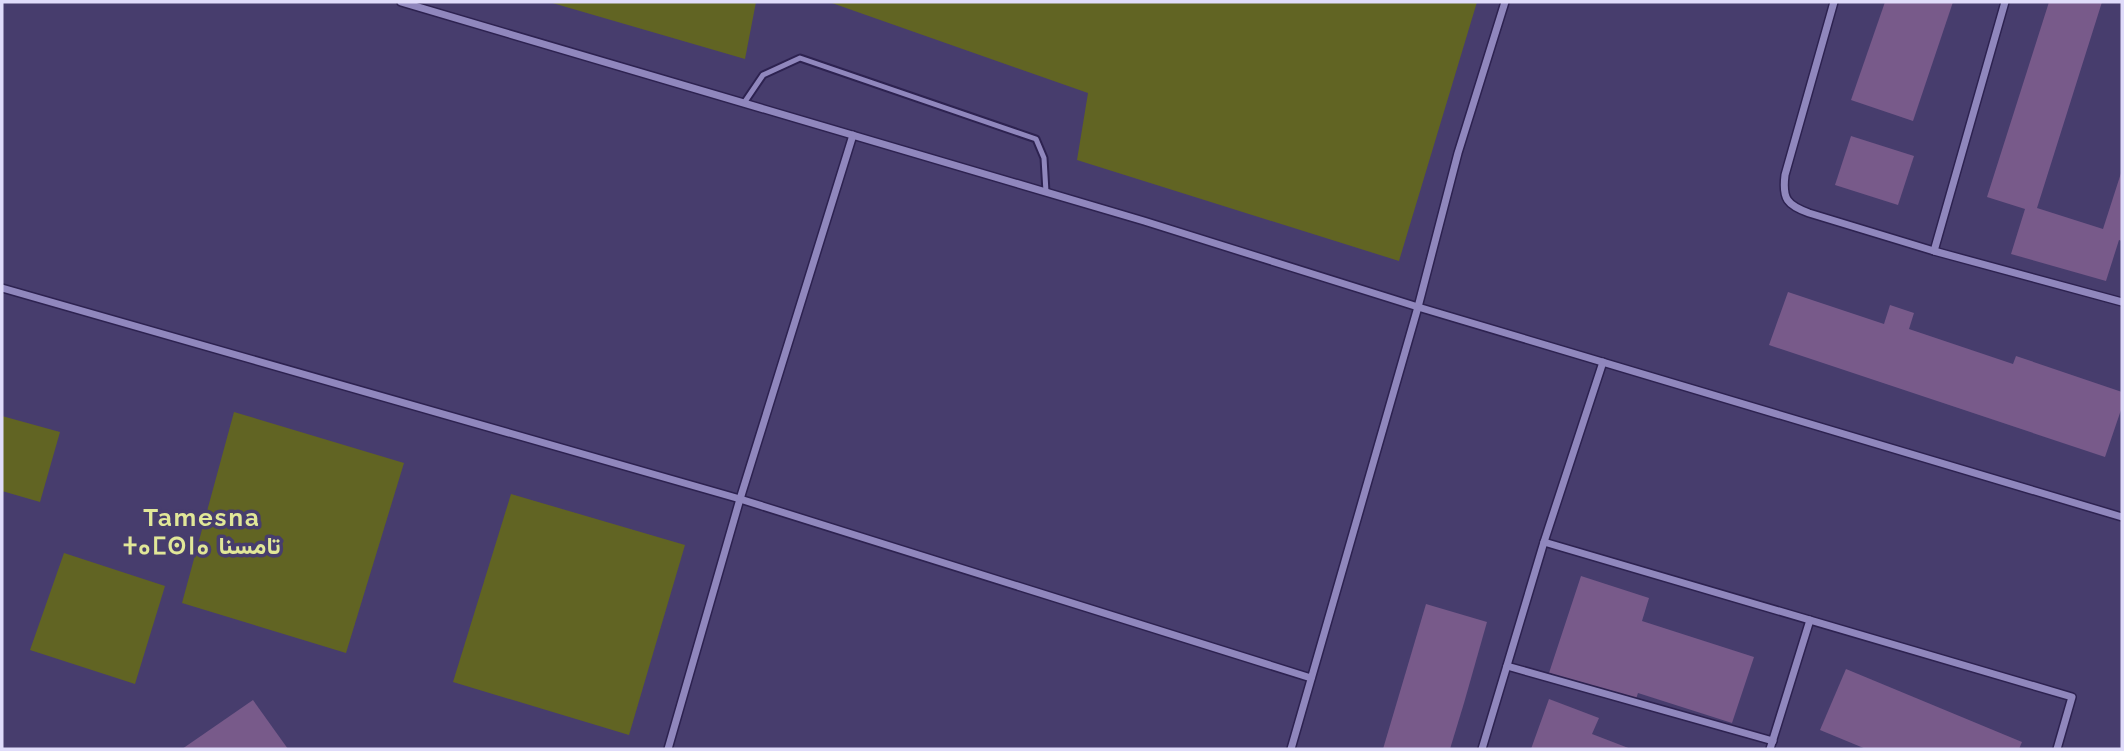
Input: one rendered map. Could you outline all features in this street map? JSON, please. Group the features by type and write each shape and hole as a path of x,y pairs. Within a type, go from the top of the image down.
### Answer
{"street":[{"path":"401,2 1046,192 1418,307 2122,517"},
{"path":"1291,749 1418,307 1458,153 1505,2"},
{"path":"1834,2 1785,175 1783,190 1787,200 1795,208 1809,213 1934,251 2122,302"},
{"path":"1934,251 2005,2"},
{"path":"668,749 740,499 853,135"},
{"path":"2,288 740,499 1311,678"},
{"path":"1482,749 1544,542 1603,362"},
{"path":"1544,542 2072,697 2057,749"},
{"path":"1770,749 1810,620"},
{"path":"1507,666 1773,741"}],"lane":[{"path":"744,103 763,75 800,58 1036,139 1044,158 1046,192"}],"shaded area":[{"path":"549,2 756,2 745,59"},
{"path":"829,2 1477,2 1399,261 1077,160 1088,93"},
{"path":"234,412 404,463 346,653 182,603"},
{"path":"2,416 60,432 40,502 2,491"},
{"path":"511,494 685,545 629,735 453,682"},
{"path":"64,553 165,586 135,684 30,650"}],"building":[{"path":"1885,2 1953,2 1913,121 1851,100"},
{"path":"2049,2 2102,2 2037,208 2103,229 2122,170 2122,241 2119,240 2106,281 2011,254 2025,209 1987,197"},
{"path":"1851,136 1914,156 1898,205 1835,185"},
{"path":"1788,292 1884,324 1890,305 1914,313 1909,329 2013,364 2016,356 2122,392 2122,407 2105,457 1769,345"},
{"path":"1581,576 1649,598 1642,621 1754,657 1732,723 1638,693 1635,702 1549,673"},
{"path":"1426,604 1487,622 1464,703 1450,749 1383,749"},
{"path":"1846,669 2022,742 2019,749 1866,749 1820,730"},
{"path":"1549,699 1599,718 1592,734 1631,749 1531,749"},
{"path":"253,700 288,749 182,749"}],"district":[{"name":"Tamesna ⵜⴰⵎⵙⵏⴰ تامسنا","path":"202,531"}]}
